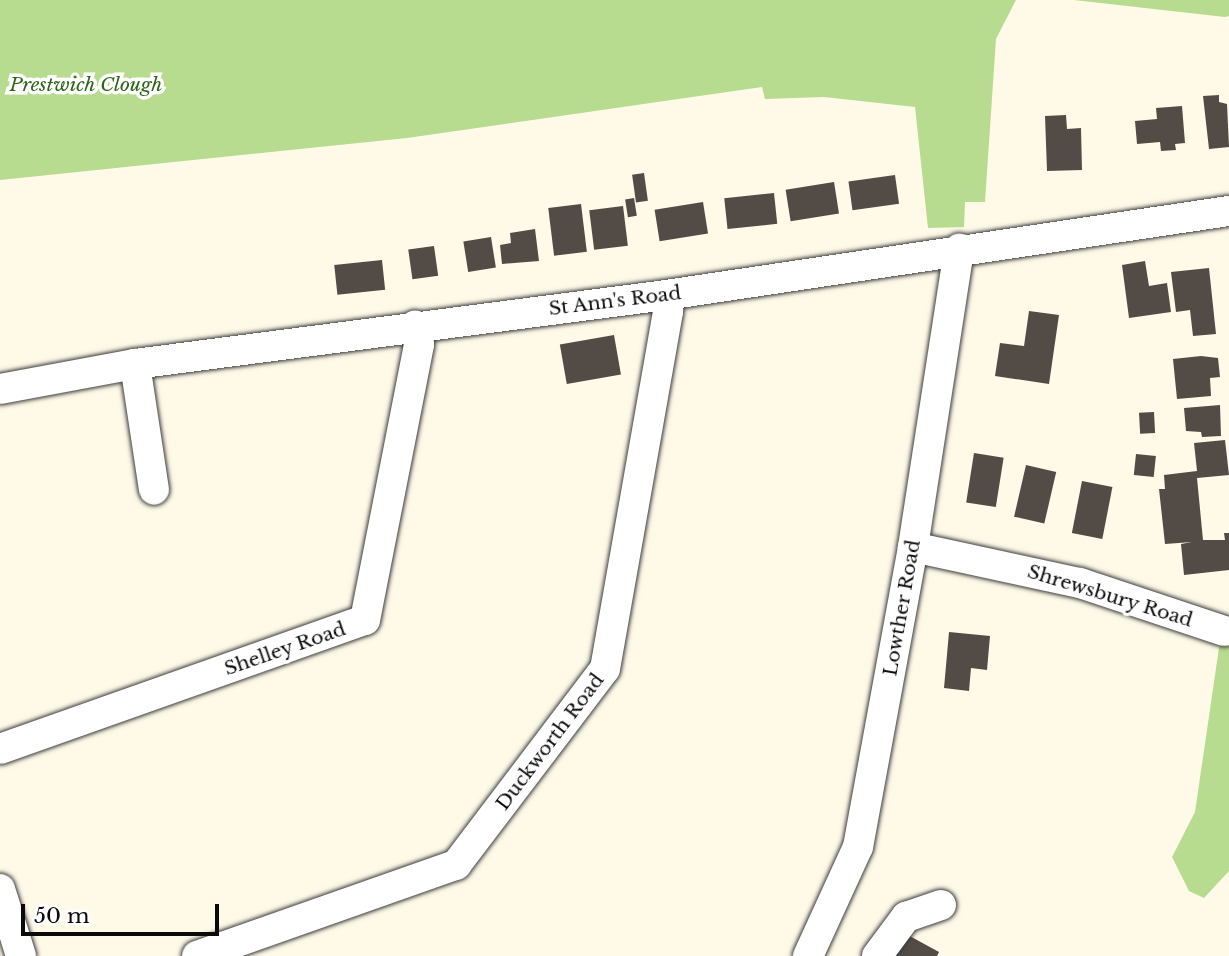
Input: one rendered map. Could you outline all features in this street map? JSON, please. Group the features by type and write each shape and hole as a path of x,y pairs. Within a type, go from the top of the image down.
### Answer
{"street":[{"name":"St Ann's Road","path":"0,388 135,364 666,295 1229,211"},
{"name":"Lowther Road","path":"808,956 858,847 913,547 959,250"},
{"name":"Duckworth Road","path":"197,956 456,865 605,669 668,311 666,295"},
{"name":"Shelley Road","path":"0,748 365,620 419,344 415,326"},
{"path":"135,364 154,490"},
{"name":"Shrewsbury Road","path":"913,547 1057,577 1224,631"},
{"path":"0,889 21,956"},
{"path":"877,956 906,917 942,905"}],"green space":[{"name":"Prestwich Clough","path":"0,0 1016,0 996,39 985,202 965,202 964,227 928,228 915,107 824,97 765,99 762,87 407,138 0,180"},
{"path":"1074,0 1229,0 1229,16 1225,17"},
{"path":"1220,641 1229,647 1229,871 1204,898 1189,891 1172,857 1195,812"}],"building":[{"path":"1219,95 1219,102 1227,104 1229,147 1209,149 1203,96"},
{"path":"1182,106 1185,143 1175,144 1176,150 1161,151 1160,142 1137,144 1135,121 1157,119 1156,108"},
{"path":"1066,115 1067,129 1081,128 1082,170 1047,171 1045,116"},
{"path":"644,173 648,201 636,202 632,175"},
{"path":"895,175 899,204 852,210 848,182"},
{"path":"834,182 839,214 791,221 786,190"},
{"path":"774,193 777,224 728,229 724,198"},
{"path":"634,198 637,216 628,217 625,199"},
{"path":"703,202 708,234 660,241 655,210"},
{"path":"581,204 587,252 554,256 548,208"},
{"path":"623,206 628,246 594,250 589,210"},
{"path":"535,229 539,261 502,264 500,245 511,243 510,233"},
{"path":"491,237 496,268 468,272 463,241"},
{"path":"434,246 438,276 412,279 408,250"},
{"path":"382,260 385,290 337,295 334,265"},
{"path":"1145,261 1149,286 1167,283 1171,312 1129,318 1122,265"},
{"path":"1209,268 1216,334 1193,336 1190,310 1176,312 1171,272"},
{"path":"1029,311 1059,315 1049,384 995,376 1000,343 1024,346"},
{"path":"614,335 621,374 567,384 560,345"},
{"path":"1201,356 1218,358 1220,377 1210,378 1211,396 1177,399 1173,359"},
{"path":"1220,405 1221,436 1202,437 1201,432 1186,431 1184,408"},
{"path":"1154,412 1155,433 1140,434 1139,413"},
{"path":"1225,440 1229,475 1197,478 1203,540 1225,540 1224,533 1229,533 1229,570 1184,575 1181,544 1192,542 1165,544 1159,489 1165,489 1164,475 1197,471 1194,443"},
{"path":"974,453 1004,458 996,507 966,502"},
{"path":"1136,454 1156,456 1154,477 1134,475"},
{"path":"1026,465 1056,472 1044,524 1014,517"},
{"path":"1082,481 1112,487 1102,539 1072,533"},
{"path":"949,632 990,636 987,670 971,668 969,691 944,688"},
{"path":"906,934 939,952 937,956 895,956"}]}
